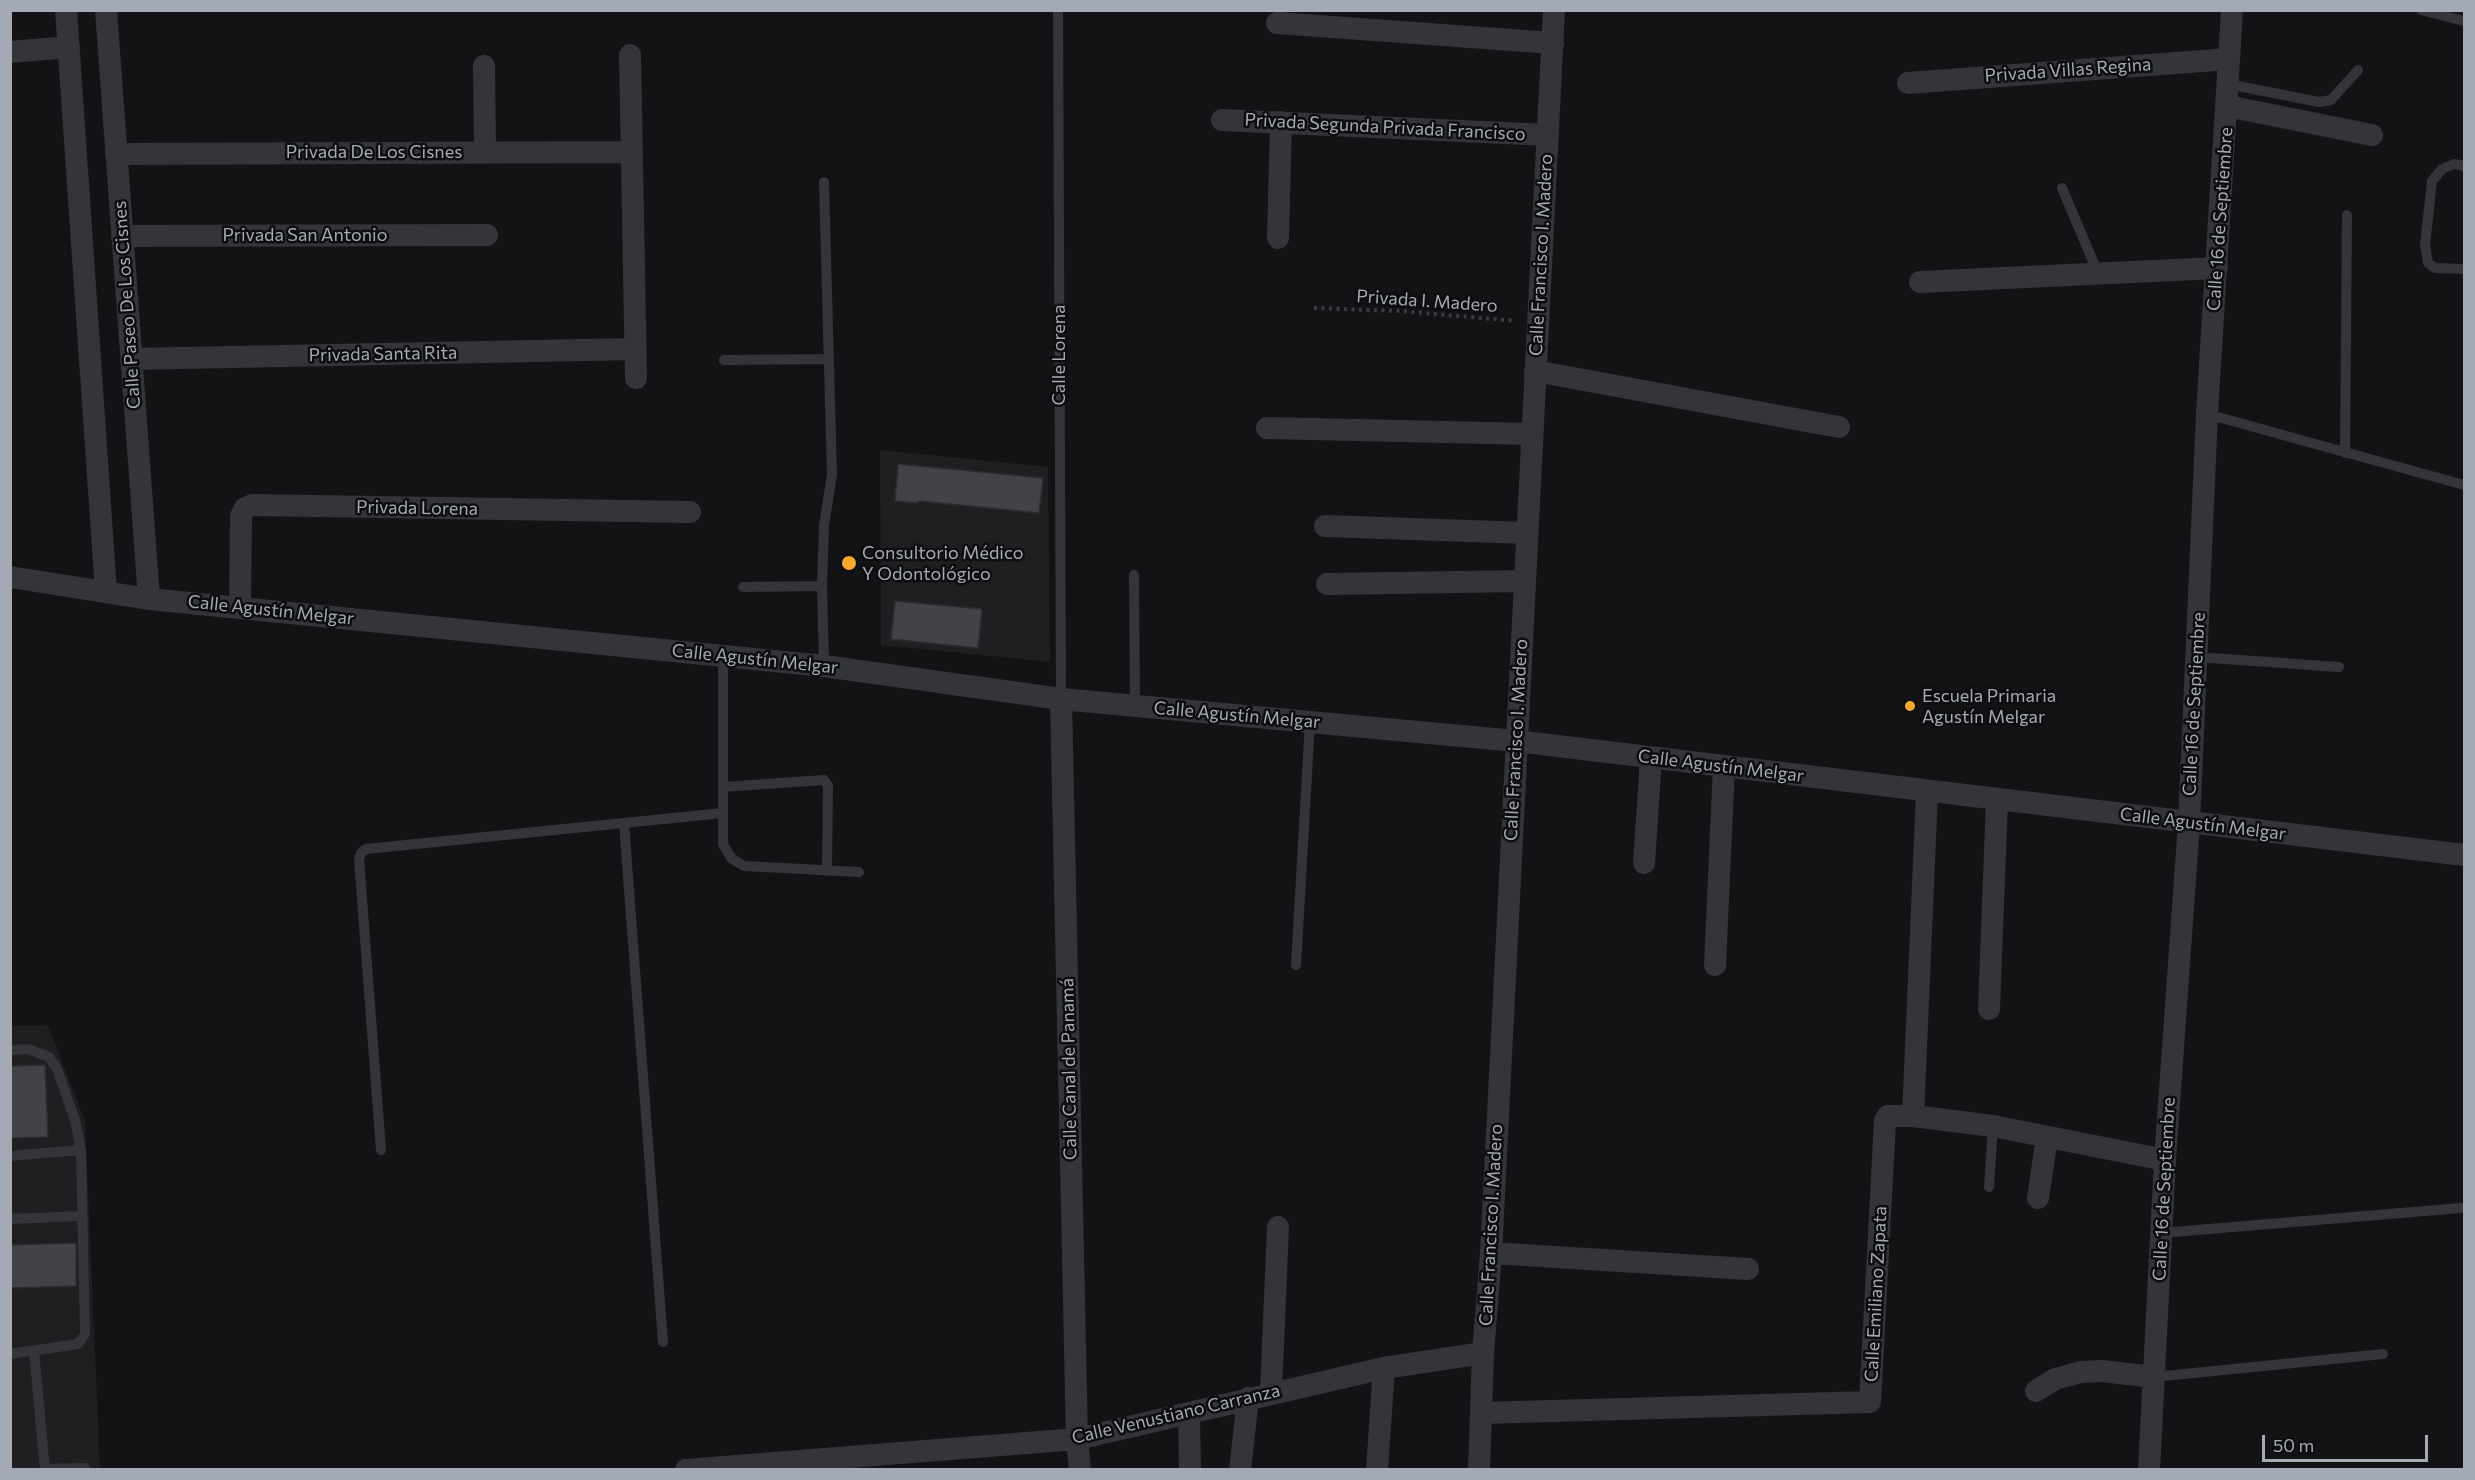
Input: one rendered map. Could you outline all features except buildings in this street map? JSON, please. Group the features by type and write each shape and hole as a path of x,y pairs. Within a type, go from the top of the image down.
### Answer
{"street":[{"path":"66,10 106,592"},
{"name":"Calle Paseo De Los Cisnes","path":"106,10 149,599"},
{"name":"Calle Francisco I. Madero","path":"1479,1470 1483,1353 1491,1253 1554,10"},
{"name":"Calle 16 de Septiembre","path":"2149,1470 2165,1160 2189,823 2207,414 2232,10"},
{"path":"1277,23 1553,43"},
{"path":"10,52 69,47"},
{"path":"630,55 636,378"},
{"name":"Privada Villas Regina","path":"1908,83 2229,59"},
{"path":"484,66 485,152"},
{"path":"2228,95 2372,135"},
{"name":"Privada Segunda Privada Francisco","path":"1222,120 1548,135"},
{"path":"1278,238 1281,122"},
{"name":"Privada De Los Cisnes","path":"116,154 632,152"},
{"name":"Privada San Antonio","path":"122,236 487,235"},
{"path":"1920,282 2217,268"},
{"name":"Privada Santa Rita","path":"131,359 635,349"},
{"path":"1535,371 1839,427"},
{"path":"1267,428 1532,434"},
{"name":"Privada Lorena","path":"240,607 241,516 248,506 690,512"},
{"path":"1325,526 1527,533"},
{"name":"Calle Agustín Melgar","path":"10,577 149,599 824,666 1061,699 1516,741 2464,855"},
{"path":"1327,584 1524,581"},
{"name":"Calle Canal de Panamá","path":"1061,699 1077,1439 1080,1470"},
{"path":"1644,863 1651,758"},
{"path":"1715,965 1724,766"},
{"path":"1913,1116 1927,792"},
{"path":"1989,1009 1997,800"},
{"name":"Calle Emiliano Zapata","path":"1482,1413 1870,1402 1885,1119 1895,1115 1993,1126 2165,1160"},
{"path":"2038,1198 2047,1137"},
{"path":"1271,1392 1278,1227"},
{"path":"1491,1253 1748,1269"},
{"name":"Calle Venustiano Carranza","path":"686,1470 1077,1439 1189,1414 1271,1392 1384,1368 1483,1353"},
{"path":"1377,1470 1384,1368"},
{"path":"2036,1391 2055,1379 2081,1372 2102,1371 2154,1377"},
{"path":"1240,1470 1248,1398"},
{"path":"1189,1414 1190,1470"}],"lane":[{"name":"Calle Lorena","path":"1058,10 1061,699"},
{"path":"2421,10 2464,21"},
{"path":"2228,95 2319,102 2331,100 2358,70"},
{"path":"2464,166 2454,164 2442,169 2432,181 2425,244 2428,263 2435,268 2464,269"},
{"path":"824,182 832,475 824,525 822,586 824,666"},
{"path":"2062,188 2098,273"},
{"path":"2345,453 2347,215"},
{"path":"724,360 829,359"},
{"path":"2207,414 2464,485"},
{"path":"1134,575 1135,706"},
{"path":"743,587 822,586"},
{"path":"723,656 723,844 731,858 744,866 859,872"},
{"path":"2196,657 2339,667"},
{"path":"1296,965 1310,722"},
{"path":"723,787 824,780 828,786 827,871"},
{"path":"381,1150 359,859 361,853 366,849 723,813"},
{"path":"624,823 663,1342"},
{"path":"10,1050 28,1049 49,1057 57,1070 75,1120 81,1150 84,1337 78,1344 10,1354"},
{"path":"1989,1187 1993,1126"},
{"path":"10,1156 81,1150"},
{"path":"2161,1233 2461,1208"},
{"path":"10,1219 82,1216"},
{"path":"34,1351 45,1469 85,1468"},
{"path":"2154,1377 2383,1353"}],"path":[{"name":"Privada I. Madero","path":"1314,308 1401,311 1538,322"}],"shaded area":[{"path":"880,450 1048,467 1050,662 881,645"},
{"path":"48,1025 85,1121 100,1469 11,1469 10,1026"}],"place":[{"name":"Consultorio Médico Y Odontológico","path":"849,563"},
{"name":"Escuela Primaria Agustín Melgar","path":"1910,706"}]}
